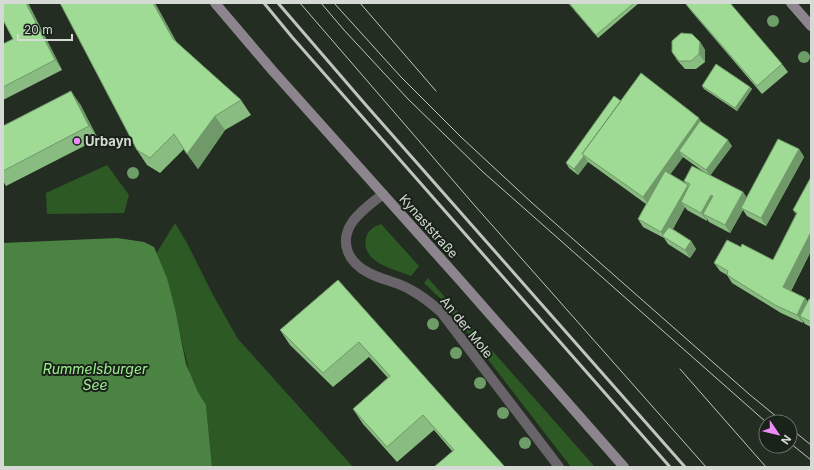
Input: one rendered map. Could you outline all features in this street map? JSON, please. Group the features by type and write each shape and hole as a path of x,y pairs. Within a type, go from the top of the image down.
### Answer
{"street":[{"name":"Kynaststraße","path":"215,3 272,70 624,467"},
{"path":"791,3 811,26"},
{"name":"An der Mole","path":"383,194 360,213 349,226 346,238 350,257 360,268 370,274 411,289 430,302 441,312 559,467"}],"shaded area":[{"path":"107,165 129,195 124,213 47,214 46,193"},
{"path":"175,223 238,339 353,467 212,467 206,405 190,375 167,279 156,254"},
{"path":"381,224 419,266 411,276 380,264 369,254 366,247 367,235 371,229"},
{"path":"428,278 595,467 571,467 442,300 424,283"}],"water":[{"name":"Rummelsburger See","path":"117,238 144,242 154,247 167,278 186,364 198,392 206,405 212,467 3,467 3,243"}],"building":[{"path":"3,3 26,3 55,60 3,87 3,44 13,39 3,20"},
{"path":"60,3 153,3 173,39 241,100 215,116 187,154 174,134 150,158 137,150"},
{"path":"569,3 634,3 596,35"},
{"path":"685,3 730,3 782,64 757,86"},
{"path":"681,33 692,34 700,42 699,54 691,61 679,61 672,52 672,41"},
{"path":"716,64 750,87 735,108 702,86"},
{"path":"641,73 699,118 643,197 582,154"},
{"path":"71,91 89,126 3,171 3,126"},
{"path":"614,96 621,101 582,154 584,156 574,169 566,163"},
{"path":"700,121 728,140 706,170 679,151"},
{"path":"778,139 799,149 761,218 741,208"},
{"path":"692,166 743,192 725,225 703,214 713,196 711,195 701,213 681,202 690,184 684,181"},
{"path":"665,171 688,185 661,232 638,219"},
{"path":"811,177 811,232 783,287 805,298 797,315 775,305 727,275 728,271 714,263 727,240 741,247 742,244 773,260 797,213 793,210"},
{"path":"669,227 691,241 685,250 662,236"},
{"path":"338,280 505,467 434,467 454,450 423,415 387,447 353,409 390,376 359,342 323,373 280,330"},
{"path":"809,299 811,300 811,322 800,316"}],"tram line":[{"path":"300,3 476,207 706,467"},
{"path":"321,3 408,99 483,172 758,415"},
{"path":"334,3 401,77 461,137 531,202 773,414"},
{"path":"360,3 436,91"},
{"path":"680,369 766,467"},
{"path":"798,434 811,445"},
{"path":"798,449 811,460"}],"railway":[{"path":"264,3 292,37 670,467"},
{"path":"278,3 685,467"}],"place":[{"name":"Urbayn","path":"77,141"}]}
